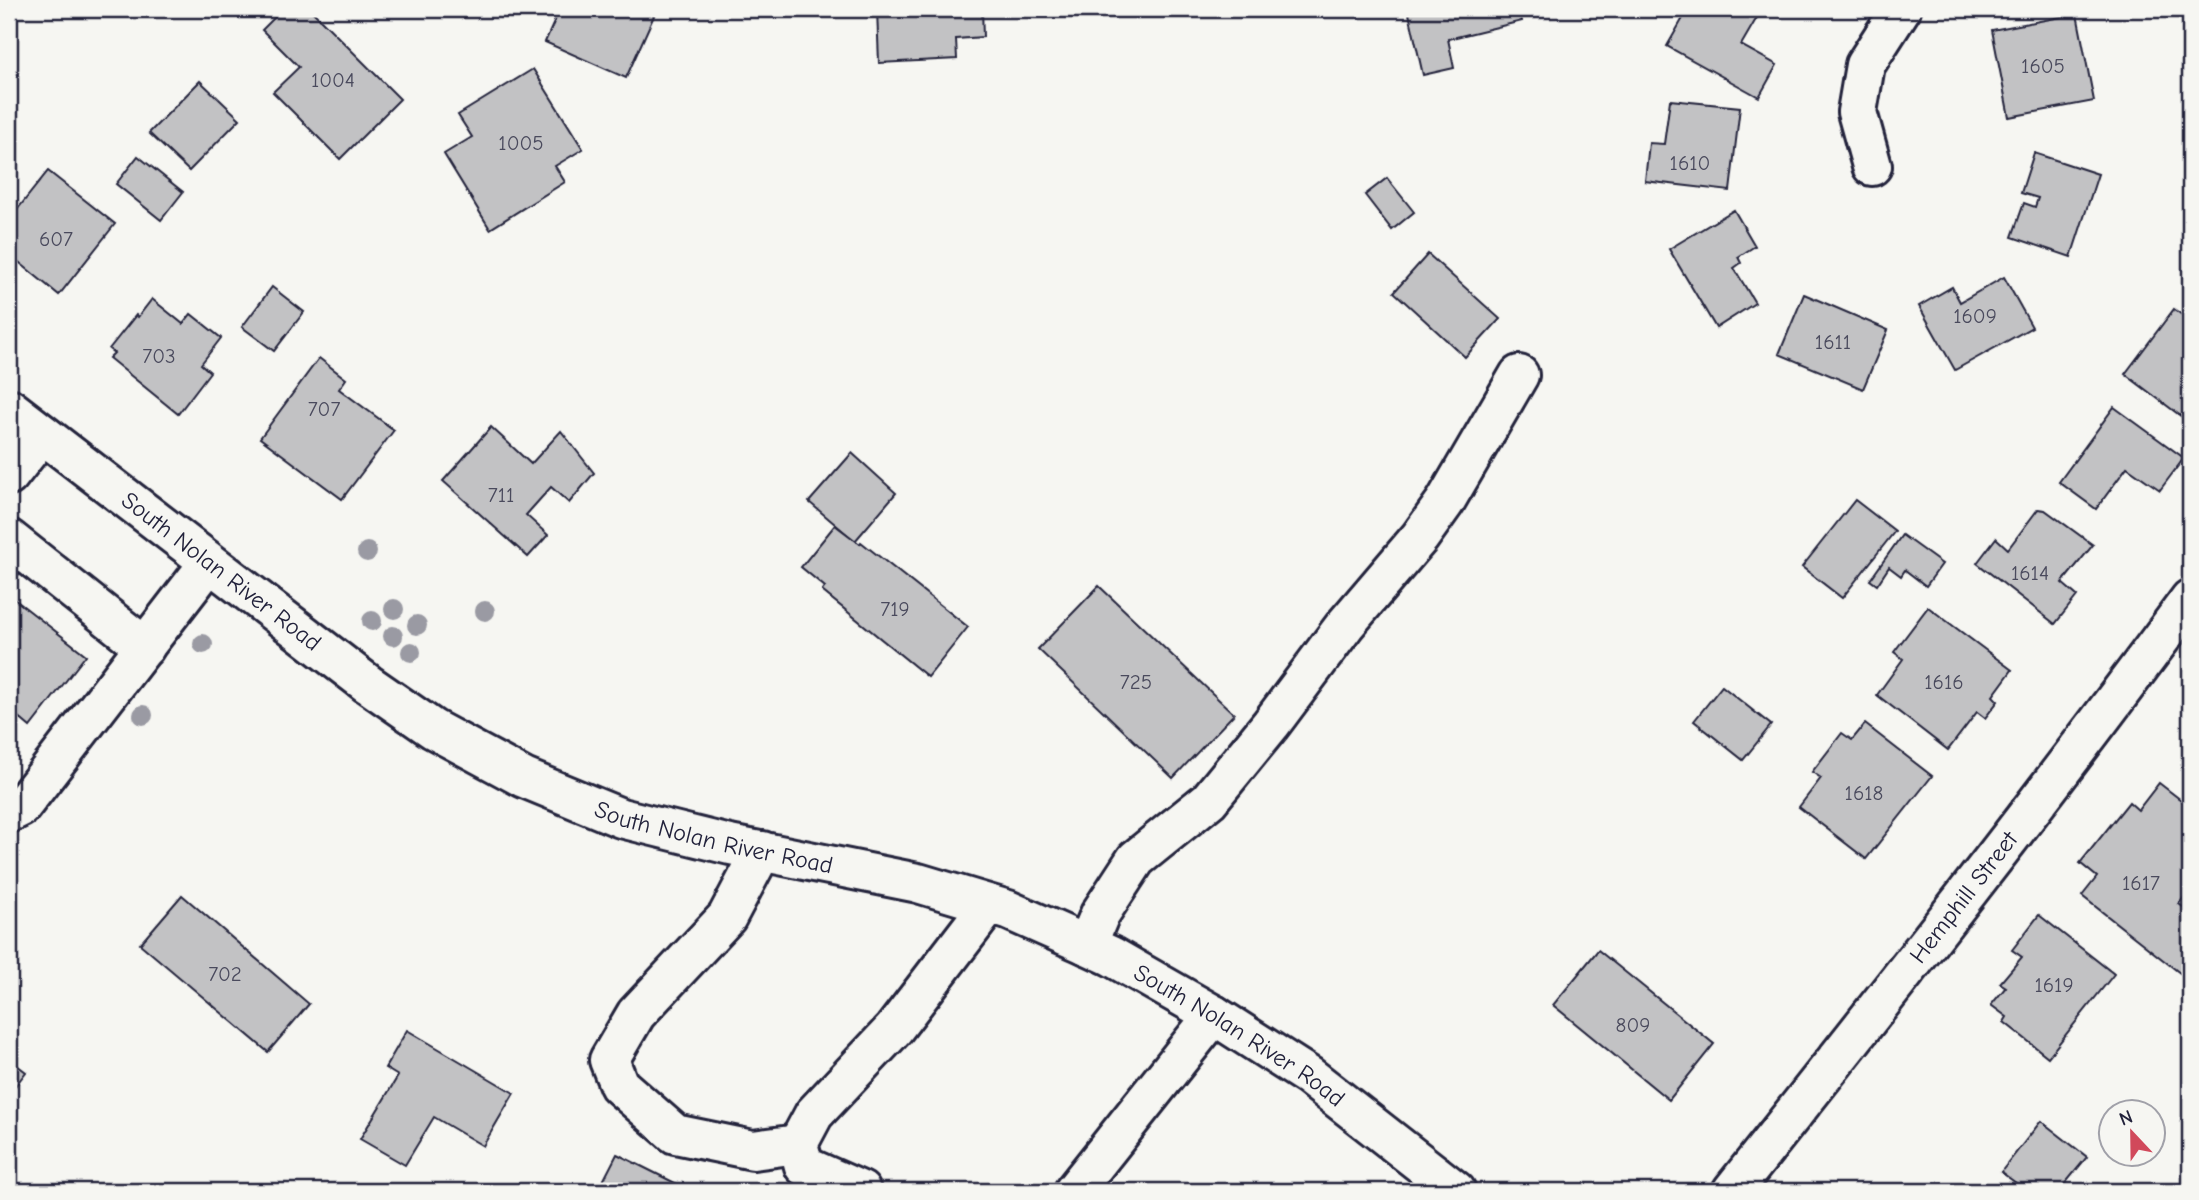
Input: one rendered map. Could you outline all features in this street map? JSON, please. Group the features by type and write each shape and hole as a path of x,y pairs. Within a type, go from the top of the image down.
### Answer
{"main road":[{"path":"1872,166 1857,112 1865,65 1901,9"},
{"path":"1087,945 1100,914 1136,859 1209,800 1271,724 1345,625 1420,537 1445,502 1519,375"},
{"name":"South Nolan River Road","path":"9,408 368,684 433,729 524,778 621,818 918,883 1007,910 1087,945 1214,1015 1309,1076 1456,1191"},
{"path":"9,476 42,434"},
{"path":"9,539 145,647"},
{"path":"9,813 21,807 209,563"},
{"name":"Hemphill Street","path":"1732,1191 1891,991 2099,722 2190,599"},
{"path":"762,851 727,917 636,1014 609,1060 619,1085 675,1134 753,1150 798,1144"},
{"path":"861,1191 804,1166 798,1144 814,1114 894,1029 989,905"},
{"path":"1074,1191 1214,1015"}],"building":[{"path":"283,9 310,9 400,99 340,159 273,92 299,67 262,30"},
{"path":"560,9 657,9 626,78 545,42"},
{"path":"877,9 982,9 983,37 956,39 957,59 879,63"},
{"path":"1408,9 1519,9 1522,21 1448,39 1454,68 1423,75"},
{"path":"1700,9 1762,9 1741,45 1777,65 1759,97 1667,46 1687,11 1696,16"},
{"path":"2077,14 2094,101 2009,117 1992,30"},
{"path":"533,69 583,149 555,166 565,182 490,229 444,154 472,137 458,115"},
{"path":"200,81 240,119 189,171 149,133"},
{"path":"1670,100 1740,107 1730,191 1645,181 1649,143 1664,144"},
{"path":"2034,153 2098,174 2071,257 2012,237 2024,203 2035,207 2038,198 2021,193"},
{"path":"138,156 183,192 161,220 116,184"},
{"path":"48,171 115,224 59,295 9,254 9,220"},
{"path":"1387,178 1414,212 1392,230 1365,195"},
{"path":"1734,210 1755,246 1738,257 1741,263 1734,268 1755,303 1716,328 1669,249"},
{"path":"1428,254 1500,319 1465,357 1394,292"},
{"path":"2004,277 2032,327 1955,370 1919,306 1952,287 1960,302"},
{"path":"272,287 304,312 274,351 242,327"},
{"path":"1804,294 1888,330 1863,389 1779,354"},
{"path":"152,299 183,324 191,314 221,338 201,364 210,372 178,414 109,358 114,353 109,349"},
{"path":"2174,309 2190,321 2190,423 2125,374"},
{"path":"319,358 346,379 339,389 394,430 342,499 260,438"},
{"path":"2114,407 2184,458 2160,490 2127,467 2096,509 2059,482"},
{"path":"491,427 531,464 561,431 594,473 569,503 551,487 526,515 548,535 528,557 443,481"},
{"path":"852,453 896,493 855,541 809,502"},
{"path":"1855,500 1895,531 1842,598 1802,567"},
{"path":"2038,509 2045,510 2093,545 2062,583 2077,596 2055,624 1977,563 1996,538 2008,549"},
{"path":"835,525 860,544 861,542 968,627 928,677 822,591 825,587 801,567"},
{"path":"1902,535 1942,564 1926,586 1905,570 1901,576 1889,567 1877,585 1870,580"},
{"path":"1099,586 1234,714 1173,778 1038,649"},
{"path":"9,595 86,655 30,727 17,716 12,722 9,719"},
{"path":"1928,607 2012,670 1993,696 1998,701 1985,718 1977,712 1948,750 1877,695 1903,659 1894,652"},
{"path":"1722,686 1771,725 1743,760 1694,721"},
{"path":"1865,724 1932,776 1866,859 1799,807 1821,778 1812,772 1842,733 1852,740"},
{"path":"2159,783 2190,807 2190,849 2184,857 2190,863 2190,889 2179,904 2190,912 2190,981 2082,896 2097,877 2080,863 2129,802 2138,810"},
{"path":"182,895 309,1004 268,1052 140,944"},
{"path":"2039,915 2114,974 2048,1057 2004,1022 2007,1017 1991,1005 2006,987 2000,983 2022,957 2012,950"},
{"path":"1598,950 1714,1044 1669,1100 1553,1005"},
{"path":"407,1030 514,1093 483,1146 434,1117 405,1165 360,1139 398,1076 385,1068"},
{"path":"9,1059 26,1072 9,1094"},
{"path":"2041,1121 2087,1157 2059,1191 2027,1191 2001,1172"},
{"path":"617,1154 691,1191 598,1191"},
{"path":"1903,1184 1912,1191 1897,1191"}]}
